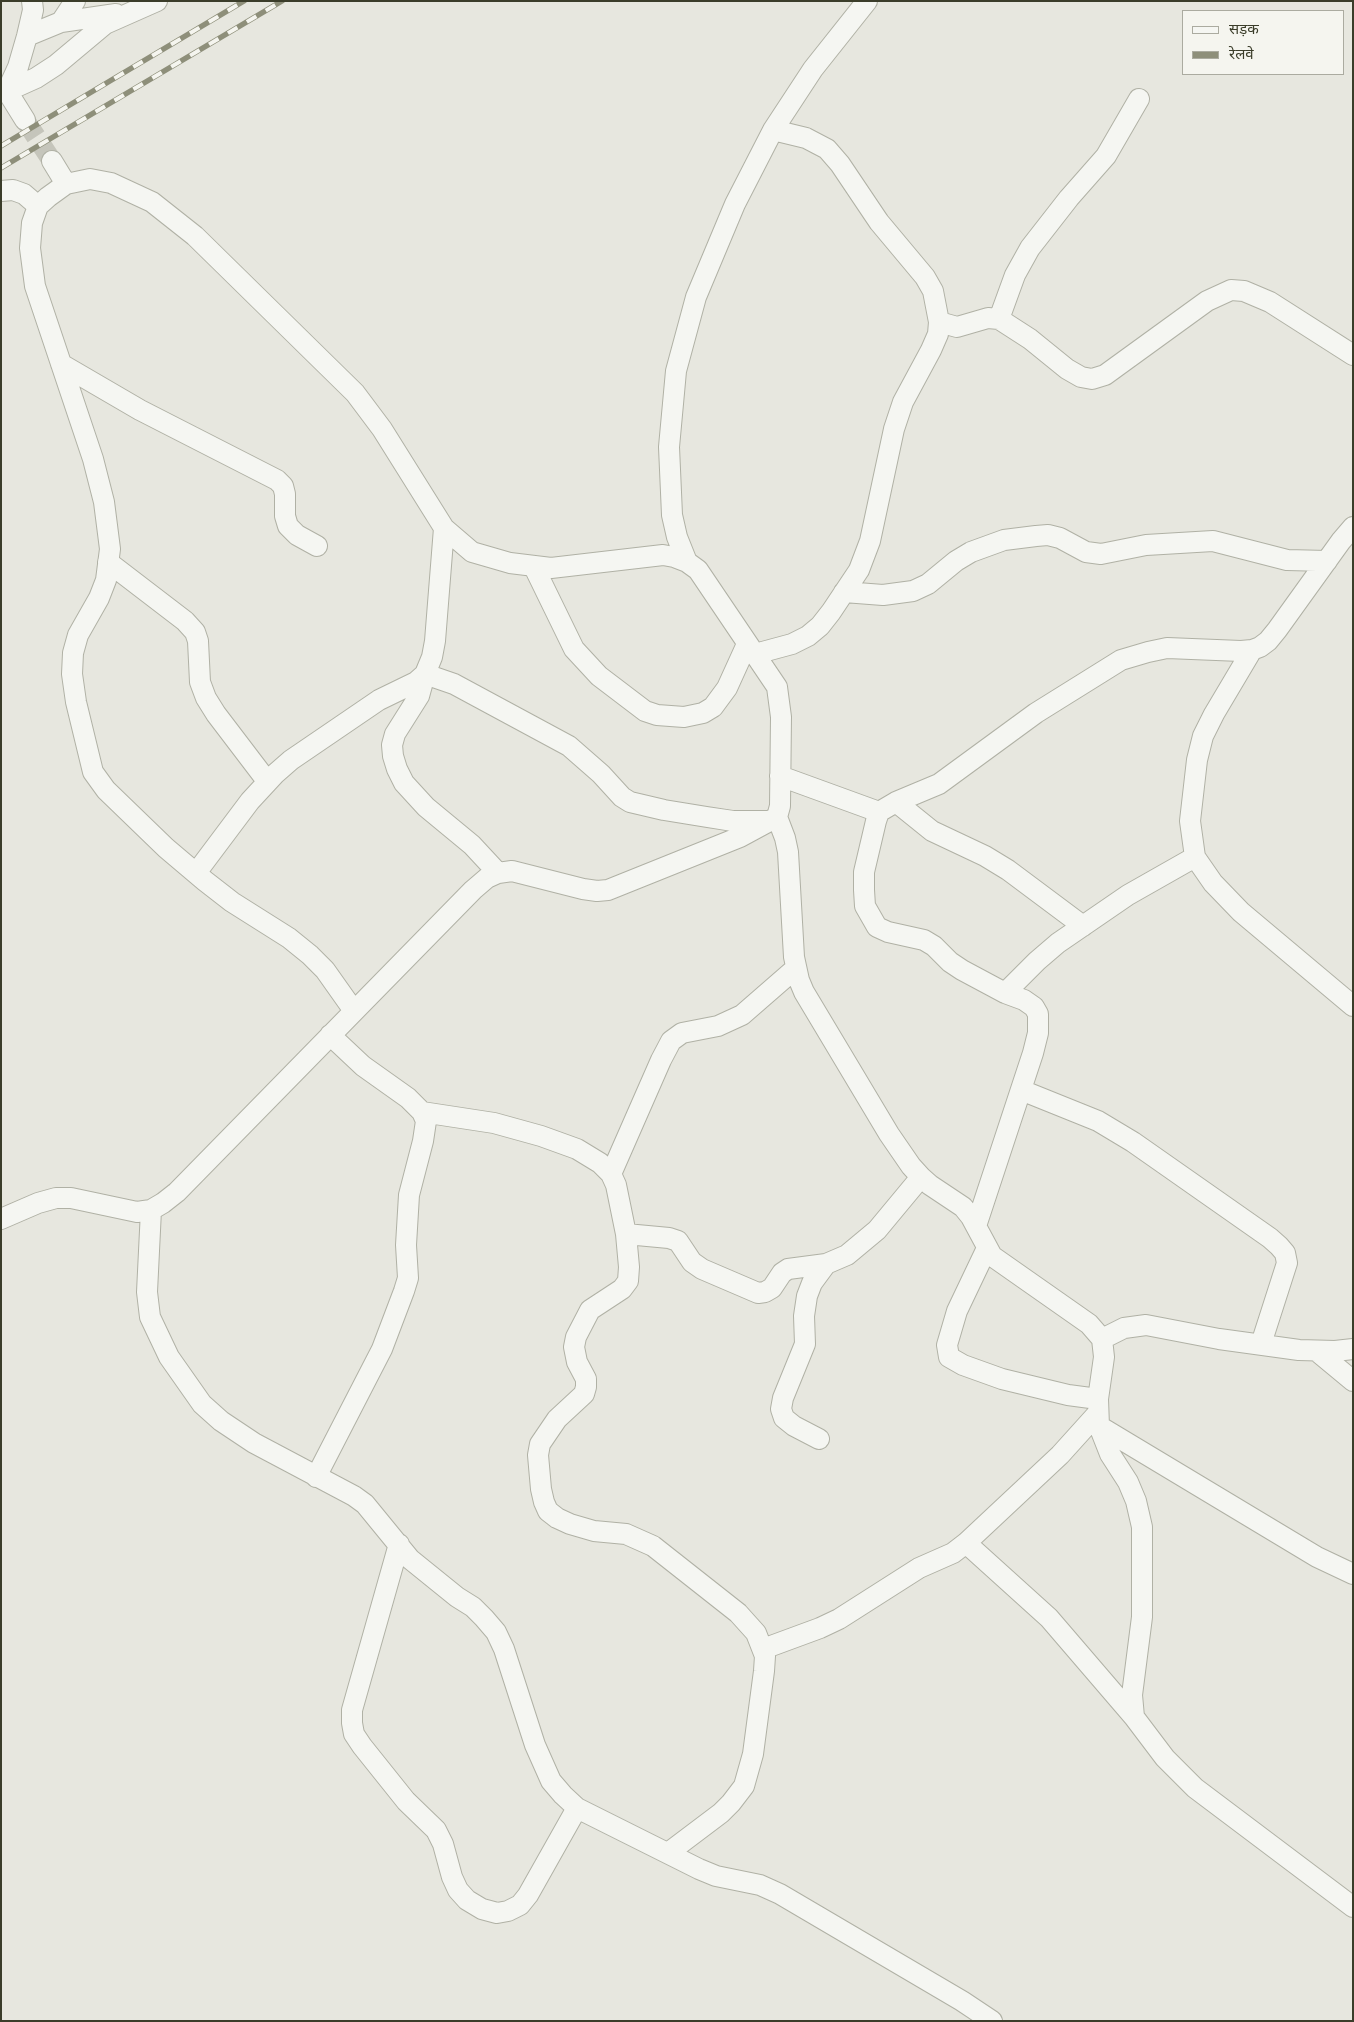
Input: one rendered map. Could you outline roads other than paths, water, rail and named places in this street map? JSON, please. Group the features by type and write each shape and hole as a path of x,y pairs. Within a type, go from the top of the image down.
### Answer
{"street":[{"path":"4,92 18,67 33,10 32,1"},
{"path":"61,22 75,1"},
{"path":"4,92 36,78 56,65 105,24 158,1"},
{"path":"687,562 677,537 670,498 669,447 676,371 696,297 750,173 773,130 812,69 868,1"},
{"path":"27,36 61,22 132,12"},
{"path":"4,92 25,120"},
{"path":"999,319 1015,275 1026,255 1069,198 1106,156 1139,99"},
{"path":"751,649 792,644 808,636 820,626 859,570 870,541 894,430 903,402 931,350 938,334 939,322 933,291 925,277 880,222 840,164 827,150 806,138 773,130"},
{"path":"52,162 66,184"},
{"path":"1,1219 38,1203 56,1198 71,1198 137,1212 151,1210 177,1192 473,890 487,878 498,873 512,871 568,886 597,891 608,890 740,837 773,819 780,806 781,717 777,687 698,570 674,556 649,556 551,568 510,564 472,552 444,528 382,429 355,393 195,236 152,202 111,182 90,179 66,184 38,206 32,223 30,248 35,286 92,459 104,502 110,549 106,580 78,634 73,654 72,674 76,702 93,772 106,790 166,848 232,902 289,938 310,955 325,970 354,1011"},
{"path":"1,191 13,190 24,194 38,206"},
{"path":"939,322 958,327 988,318 999,319 1030,339 1067,369 1081,377 1092,379 1104,375 1116,367 1207,301 1231,290 1244,291 1270,302 1353,355"},
{"path":"61,364 140,410 277,480 283,486 285,494 285,516 288,526 297,535 317,546"},
{"path":"1353,527 1268,641 1252,650 1214,714 1203,736 1199,752 1193,782 1190,821 1195,857 1213,883 1241,912 1353,1006"},
{"path":"444,528 435,641 432,657 419,696 395,734 392,745 393,756 404,783 426,808 472,845 498,873"},
{"path":"844,592 883,595 913,591 928,584 956,561 971,552 1004,540 1036,536 1060,538 1086,552 1100,554 1146,545 1213,541 1287,560 1327,561"},
{"path":"108,562 185,620 195,632 198,641 200,682 206,698 216,714 268,781"},
{"path":"534,567 574,649 599,676 645,711 657,715 684,717 694,716 708,710 720,700 751,649"},
{"path":"976,1226 1038,1033 1038,1014 1034,1007 1024,1000 1005,993 950,962 934,946 924,940 888,932 877,927 865,906 864,872 876,821 888,807 939,784 1036,713 1122,660 1167,648 1252,650"},
{"path":"196,873 250,801 268,781 292,760 379,700 416,682 425,674"},
{"path":"425,674 468,691 569,746 601,774 622,797 630,802 734,821 773,819"},
{"path":"780,776 888,807 932,831 985,856 1008,870 1083,926"},
{"path":"773,819 785,838 788,852 796,968 804,992 889,1134 921,1177 963,1208 997,1261 1088,1324 1102,1339 1104,1357 1098,1413 1110,1454 1128,1482 1136,1501 1142,1527 1142,1617 1132,1695 1134,1716"},
{"path":"1005,993 1037,961 1083,926 1128,895 1195,857"},
{"path":"611,1174 661,1060 672,1041 682,1033 718,1026 742,1015 796,968"},
{"path":"316,1477 382,1349 404,1291 408,1278 406,1245 408,1195 426,1121 422,1112 408,1098 347,1053 330,1035"},
{"path":"1021,1090 1098,1121 1141,1148 1279,1246 1285,1253 1286,1263 1261,1344"},
{"path":"422,1112 494,1124 541,1136 577,1149 591,1156 611,1174 616,1185 626,1234 629,1267 628,1281 622,1289 590,1310 576,1337 574,1347 577,1362 586,1379 586,1387 584,1394 557,1419 540,1444 538,1455 544,1502 548,1511 570,1524 594,1532 626,1534 654,1546 738,1613 756,1633 763,1649 764,1671 753,1754 744,1786 726,1808 668,1853"},
{"path":"626,1234 669,1238 678,1241 692,1262 702,1269 758,1293 765,1292 772,1288 782,1273 788,1269 826,1264 847,1255 872,1234 921,1177"},
{"path":"151,1210 147,1292 150,1317 169,1357 202,1404 221,1421 254,1443 366,1504 416,1564 457,1597 473,1607 496,1632 511,1664 526,1718 543,1765 551,1781 563,1795 577,1808 716,1876 760,1885 780,1894 962,2000 992,2021"},
{"path":"987,1248 957,1311 947,1345 949,1357 963,1365 1002,1379 1050,1391 1098,1413 1317,1557 1353,1574"},
{"path":"819,1439 794,1426 784,1418 781,1409 783,1398 805,1344 804,1316 807,1296 812,1283 826,1264"},
{"path":"1102,1339 1124,1328 1146,1325 1219,1339 1318,1352 1353,1349"},
{"path":"1318,1352 1353,1382"},
{"path":"763,1649 839,1619 919,1568 953,1553 1060,1455 1098,1413"},
{"path":"966,1543 1049,1618 1134,1716 1165,1758 1195,1788 1353,1907"},
{"path":"399,1544 352,1710 352,1723 354,1734 362,1746 406,1801 436,1830 443,1844 452,1877 458,1890 467,1900 482,1909 498,1913 508,1911 520,1905 577,1808"}],"tunnel":[{"path":"25,120 52,161"}],"railway":[{"path":"1,146 244,1"},
{"path":"1,168 282,1"}]}
